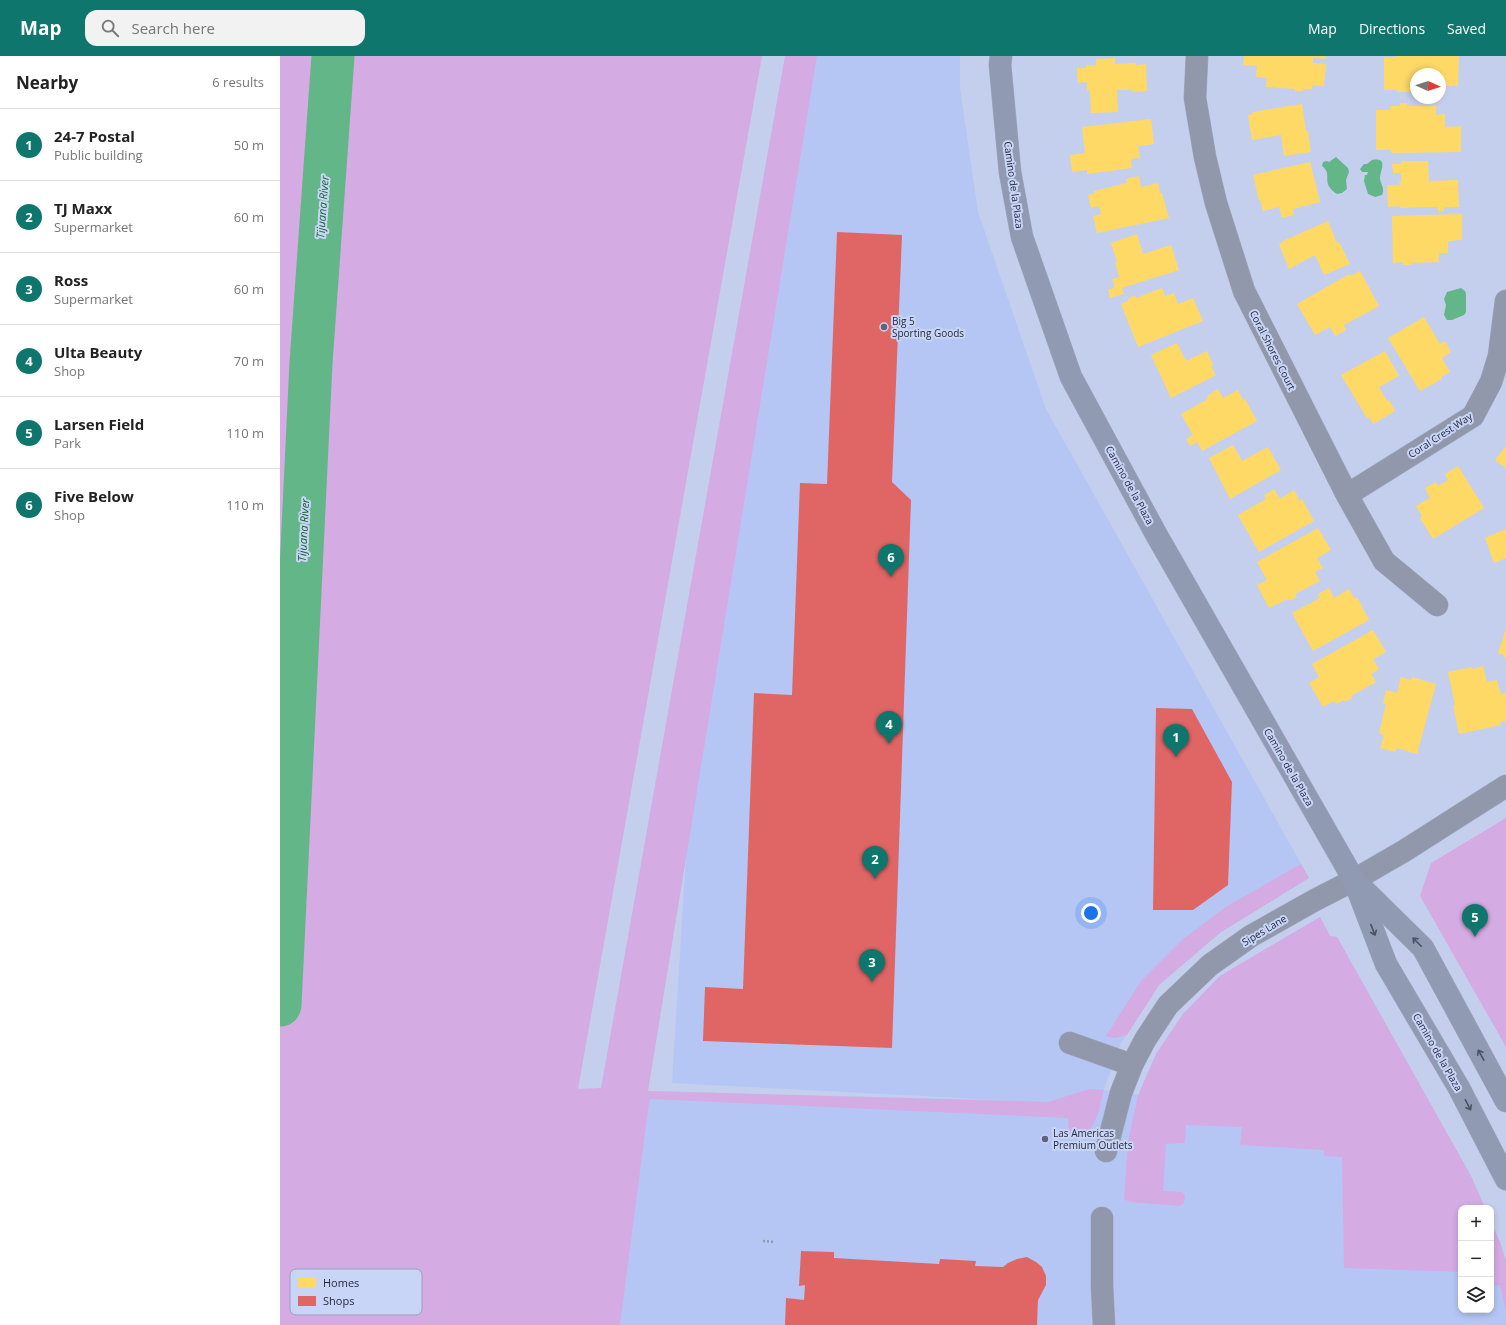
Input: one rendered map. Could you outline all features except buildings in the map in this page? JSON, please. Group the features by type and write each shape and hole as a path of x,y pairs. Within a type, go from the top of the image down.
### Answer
{"main road":[{"name":"Camino de la Plaza","path":"1001,56 1001,73 1010,172 1022,237 1071,377 1156,534 1354,880 1386,964 1459,1088 1506,1178"},
{"name":"Camino de la Plaza","path":"1354,880 1423,948 1506,1101"}],"street":[{"name":"Coral Shores Court","path":"1197,56 1195,98 1205,157 1216,203 1244,291 1347,494 1384,560 1437,605"},
{"name":"Coral Crest Way","path":"1347,494 1473,416 1491,382 1499,356 1506,301"},
{"name":"Sipes Lane","path":"1106,1150 1121,1093 1132,1065 1145,1040 1168,1005 1210,965 1251,936 1404,851 1506,786"},
{"path":"1070,1042 1132,1065"},
{"path":"1102,1218 1102,1286 1104,1325"}],"path":[{"path":"763,1241 775,1242"}],"shaded area":[{"path":"280,56 762,56 578,1089 601,1088 785,56 817,56 648,1091 1048,1102 1089,1089 1104,1090 1098,1114 1090,1131 1078,1135 1069,1135 1068,1118 651,1099 649,1102 620,1325 280,1325"},
{"path":"817,56 960,56 960,88 978,212 1046,409 1309,878 1221,932 1159,985 1120,1045 1104,1090 1138,1095 1156,1054 1183,1014 1220,976 1320,917 1330,936 1337,937 1471,1176 1484,1205 1458,1205 1458,1313 1494,1313 1494,1229 1506,1261 1506,1325 607,1325 648,1091 999,1100 672,1083 686,854"},
{"path":"1336,157 1348,168 1349,172 1346,180 1347,189 1342,193 1337,194 1329,186 1327,172 1322,166 1323,162 1329,162"},
{"path":"1372,160 1381,161 1382,163 1380,179 1383,193 1382,195 1375,197 1368,194 1364,181 1365,175 1367,175 1368,172 1362,172 1360,169 1364,164 1367,164"},
{"path":"1461,288 1466,294 1466,312 1464,315 1452,320 1447,320 1444,315 1446,305 1444,299 1447,292"},
{"path":"1506,818 1506,1047 1420,896 1431,863"},
{"path":"1301,864 1309,878 1221,932 1159,985 1127,1035 1115,1038 1106,1036 1141,981 1183,939 1227,906"},
{"path":"1320,917 1330,936 1337,937 1471,1176 1484,1205 1458,1205 1458,1272 1344,1268 1342,1157 1324,1156 1324,1150 1240,1145 1242,1127 1186,1125 1185,1143 1166,1144 1163,1191 1182,1192 1185,1196 1184,1203 1180,1206 1130,1202 1124,1199 1128,1142 1138,1096 1156,1054 1183,1014 1220,976"},
{"path":"1494,1229 1506,1261 1506,1311 1500,1285 1494,1286"}],"waterway":[{"name":"Tijuana River","path":"280,1005 311,363 333,56"}],"place":[{"name":"Big 5 Sporting Goods","path":"884,327"},
{"name":"Five Below","path":"891,577"},
{"name":"Ulta Beauty","path":"889,744"},
{"name":"24-7 Postal","path":"1176,757"},
{"name":"TJ Maxx","path":"875,879"},
{"name":"Larsen Field","path":"1475,937"},
{"name":"Ross","path":"872,982"},
{"name":"Las Americas Premium Outlets","path":"1045,1139"}]}
